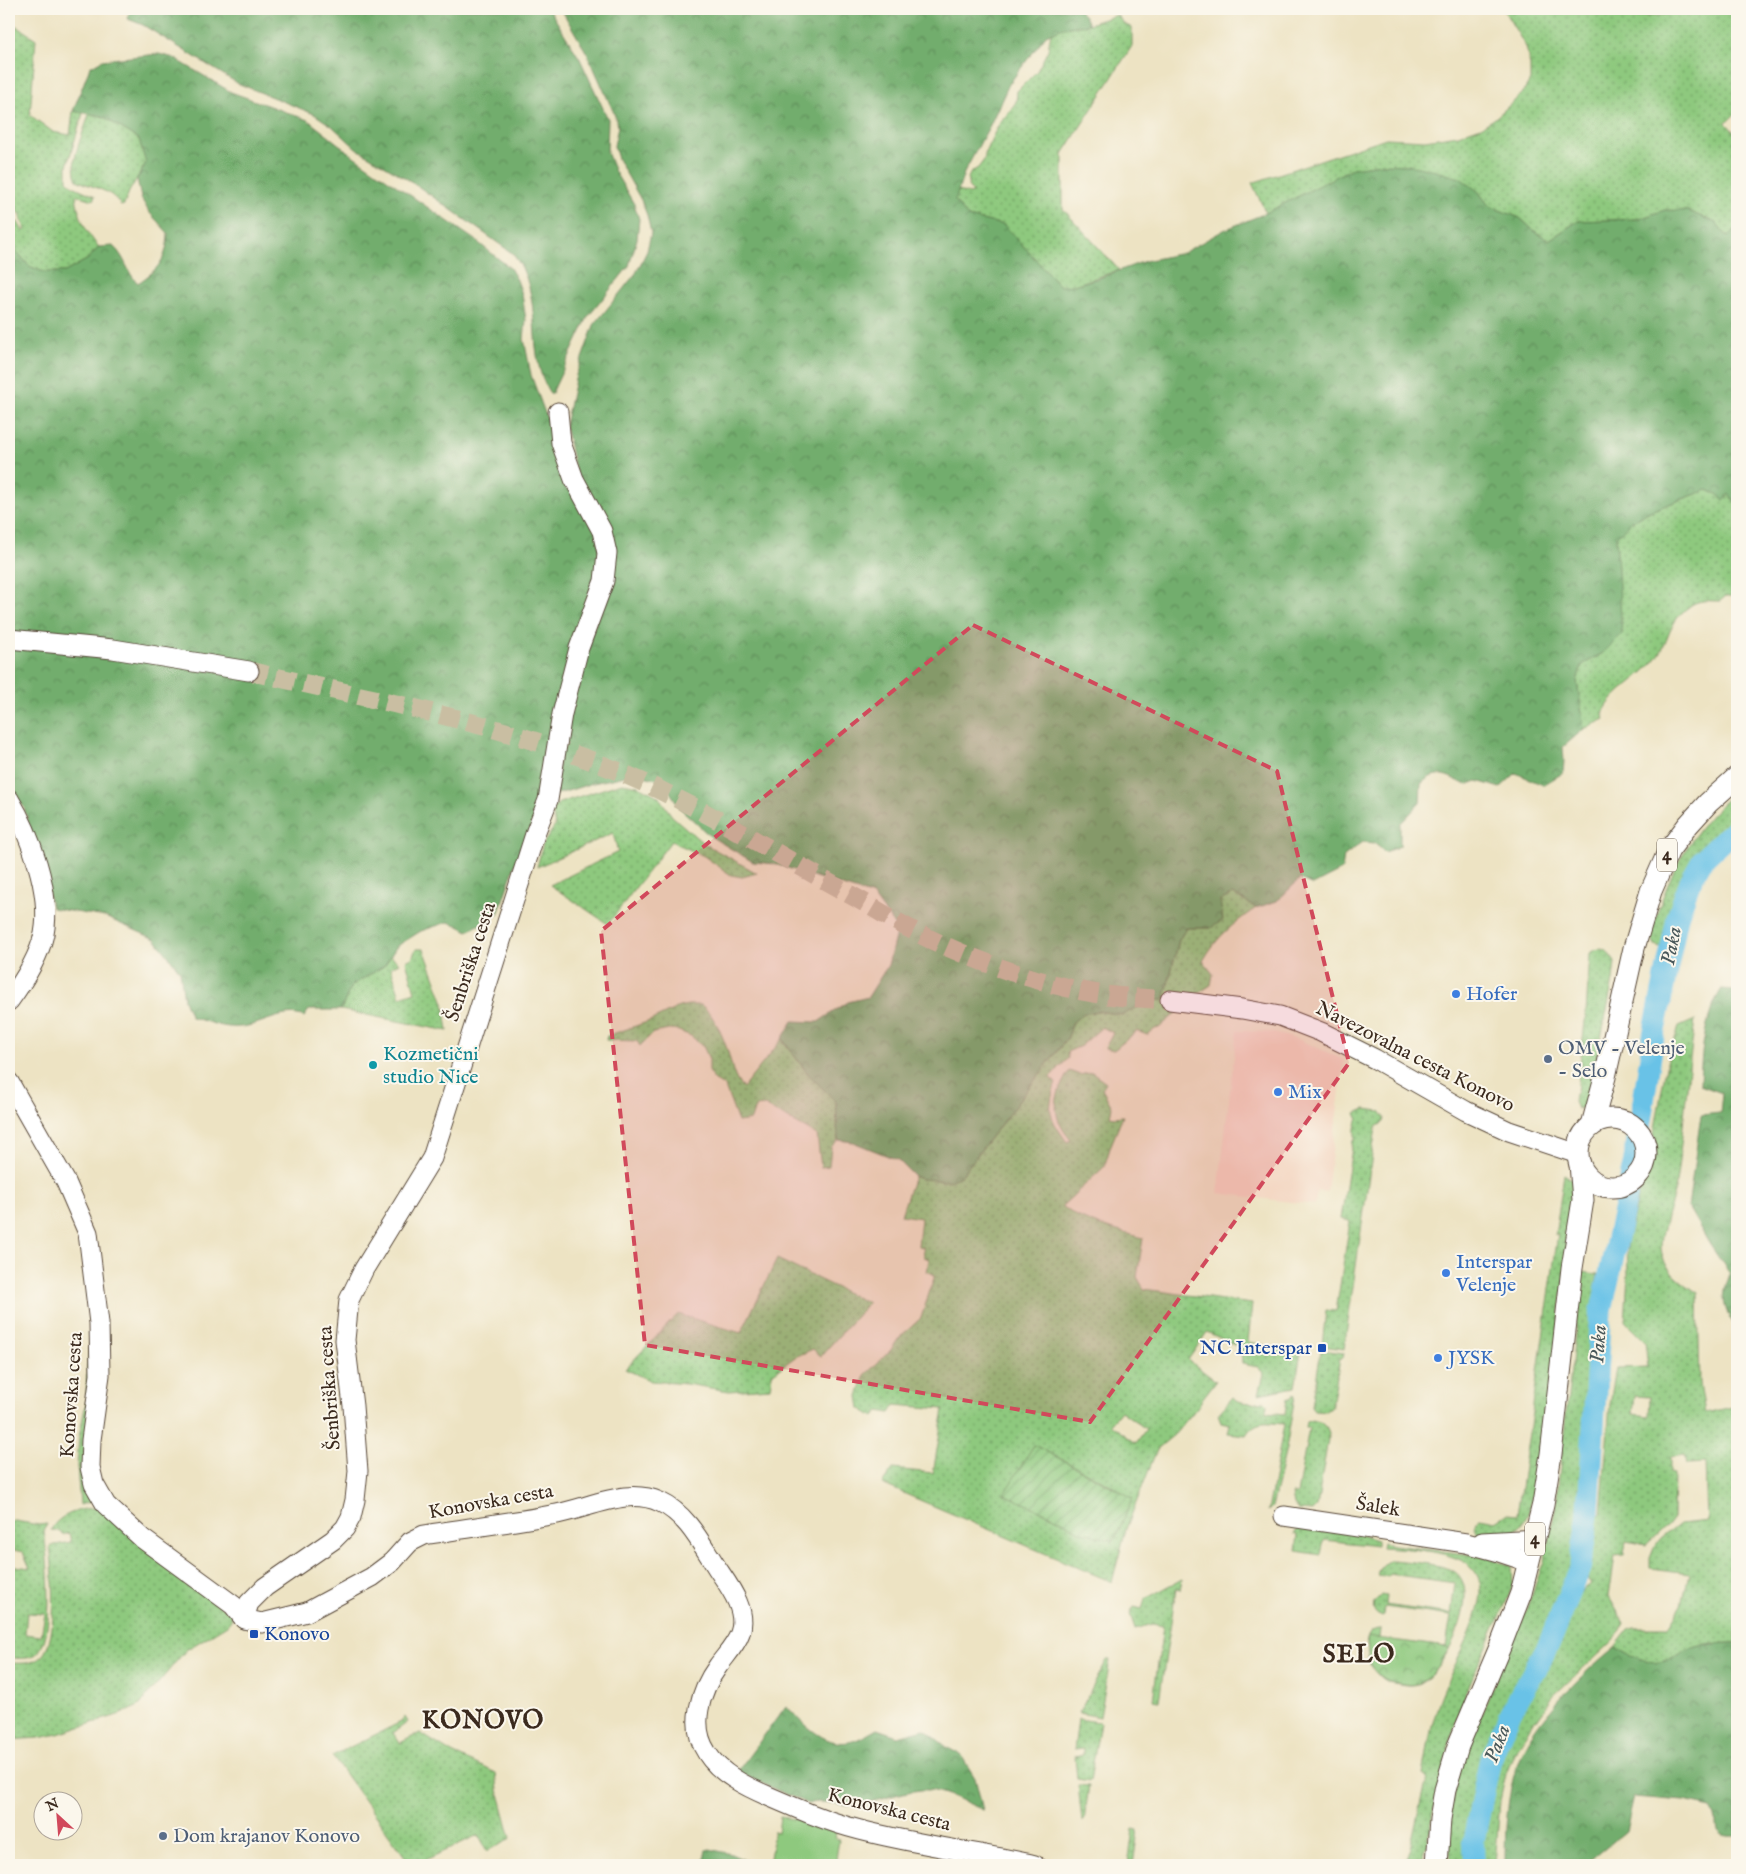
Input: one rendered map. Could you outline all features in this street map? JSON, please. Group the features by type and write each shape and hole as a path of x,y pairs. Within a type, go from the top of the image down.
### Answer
{"main road":[{"name":"4","path":"1437,1865 1444,1790 1458,1746 1518,1602 1535,1539 1551,1454 1572,1268 1583,1200 1579,1143 1584,1133 1592,1125 1603,1086 1634,948 1651,891 1669,850 1708,803 1737,777"},
{"name":"4","path":"1583,1200 1593,1181 1603,1186 1614,1187 1624,1185 1635,1179 1642,1170 1646,1159 1647,1147 1643,1136 1636,1127 1620,1119 1605,1107 1603,1086"},
{"path":"1592,1125 1602,1120 1620,1119"},
{"path":"1579,1159 1585,1174 1593,1181"}],"street":[{"name":"Šenbriška cesta","path":"244,1619 249,1603 265,1587 332,1540 346,1528 351,1517 358,1471 345,1340 349,1300 364,1269 432,1158 536,831 548,800 562,714 580,648 604,582 607,553 602,531 574,479 561,443 558,412"},
{"path":"9,639 113,649 249,671"},
{"path":"9,799 29,837 42,884 45,910 44,934 27,976 9,1001"},
{"name":"Navezovalna cesta Konovo","path":"1170,1000 1280,1016 1321,1032 1375,1059 1466,1112 1579,1159"},
{"name":"Konovska cesta","path":"9,1082 66,1182 88,1233 99,1323 100,1375 91,1440 90,1467 94,1484 106,1505 143,1539 233,1605 244,1619 262,1624 307,1612 372,1577 392,1562 410,1542 424,1535 554,1515 625,1497 646,1498 658,1501 671,1507 680,1516 719,1571 739,1606 742,1618 741,1631 735,1643 716,1669 699,1704 698,1727 701,1741 707,1754 718,1766 758,1792 806,1813 859,1830 1035,1865"},
{"name":"Šalek","path":"1284,1516 1466,1543"},
{"path":"1466,1543 1535,1539"},
{"path":"1466,1543 1529,1562"}],"highlighted area":[{"path":"973,625 1277,771 1349,1063 1090,1422 645,1345 601,931"}],"shaded area":[{"path":"1237,1031 1270,1032 1300,1040 1344,1060 1327,1192 1317,1191 1315,1205 1218,1193"}],"green space":[{"path":"1575,8 1625,15 1650,16 1713,9 1737,14 1737,112 1726,123 1737,135 1737,228 1728,237 1716,223 1688,211 1665,210 1639,219 1578,221 1549,240 1533,230 1520,218 1489,206 1478,191 1408,165 1381,164 1353,168 1266,213 1252,183 1386,138 1425,140 1458,135 1481,127 1494,119 1522,94 1530,80 1530,65 1526,47 1503,9"},
{"path":"130,9 549,9 580,59 608,119 607,152 615,172 634,204 639,219 637,239 629,266 588,317 551,395 543,379 538,361 529,287 523,269 512,253 412,182 356,148 332,126 314,114 237,83 143,25 128,19"},
{"path":"561,9 1078,9 1085,16 1089,24 1063,28 1046,35 1009,84 990,125 964,173 955,201 968,217 1004,225 1060,286 1074,285 1145,261 1183,253 1224,230 1266,213 1353,168 1381,164 1408,165 1460,178 1478,191 1489,206 1520,218 1533,230 1549,240 1578,221 1639,219 1665,210 1688,211 1716,223 1728,237 1737,228 1737,506 1729,494 1724,500 1717,494 1707,490 1650,511 1632,521 1616,537 1622,634 1603,653 1582,665 1577,681 1584,729 1563,747 1563,773 1543,785 1516,773 1500,788 1477,781 1466,785 1443,775 1432,776 1421,784 1420,803 1400,824 1400,846 1385,852 1374,843 1363,842 1344,856 1342,870 1313,885 1300,879 1277,901 1256,908 1233,894 1220,901 1223,920 1211,928 1186,928 1179,940 1164,1000 1149,1000 1123,1015 1097,1011 1082,1014 1073,1022 1068,1037 961,1176 949,1181 921,1179 914,1176 898,1160 853,1142 838,1140 836,1102 808,1074 782,1039 793,1021 818,1022 848,1002 868,997 888,965 897,929 873,896 776,864 753,862 710,836 681,809 668,789 656,779 635,774 593,783 555,795 564,716 609,582 575,469 565,425 576,375 594,325 636,273 647,251 651,233 641,200 618,159 614,146 618,126 614,113 588,55"},
{"path":"1117,15 1124,24 1132,28 1132,46 1063,154 1063,209 1119,270 1074,285 1060,286 1004,225 968,217 954,201 958,191 970,194 973,192 968,186 968,178 971,172 978,168 984,160 986,150 997,128 1016,102 1017,91 1037,71 1048,50 1051,32 1089,24"},
{"path":"9,21 36,39 30,115 53,132 70,135 73,111 83,113 67,166 67,180 73,186 95,196 93,200 76,195 83,223 99,247 88,259 65,272 43,272 29,266 9,242 9,230 12,230 13,220 18,222 23,231 26,230 21,220 21,214 16,209 9,219"},
{"path":"159,54 174,58 231,92 308,120 355,157 475,240 510,268 522,294 526,320 524,339 531,375 567,473 598,534 600,578 539,814 523,842 498,914 468,931 448,922 421,931 397,946 384,966 351,986 341,1010 309,1010 304,1017 296,1015 280,1016 240,1027 221,1026 191,1017 184,1000 180,971 155,939 105,917 52,908 24,808 9,789 9,242 29,266 43,272 65,272 88,259 99,247 113,246 138,283 156,268 164,257 168,233 149,212 141,198 137,179 146,163 139,139 102,116 73,111 90,67 102,60"},
{"path":"89,114 102,116 139,139 146,163 129,192 124,205 121,206 107,192 77,180 74,165"},
{"path":"1707,490 1717,494 1729,494 1737,506 1737,596 1726,596 1720,601 1697,602 1683,612 1673,625 1657,658 1608,705 1603,713 1605,719 1584,729 1577,681 1582,665 1603,653 1617,565 1616,537 1632,521 1650,511"},
{"path":"622,783 639,786 658,796 672,816 703,843 757,873 742,877 731,875 704,856 671,841 608,924 550,885 618,852 613,833 537,867 543,844 555,826 552,809 559,803"},
{"path":"1737,791 1737,820 1711,842 1698,857 1681,890 1666,949 1655,945 1651,937 1663,896 1682,856 1706,821"},
{"path":"1233,894 1256,908 1226,931 1208,952 1203,961 1213,974 1211,985 1200,992 1159,1028 1147,1035 1137,1031 1114,1050 1105,1048 1113,1033 1102,1027 1081,1046 1067,1052 1068,1058 1050,1078 1056,1083 1051,1101 1051,1114 1067,1142 1071,1140 1060,1123 1056,1106 1060,1089 1069,1071 1080,1075 1092,1072 1106,1082 1102,1089 1112,1107 1110,1116 1123,1116 1104,1167 1062,1206 1090,1222 1143,1238 1137,1277 1144,1289 1252,1304 1248,1342 1301,1353 1295,1387 1259,1394 1264,1374 1258,1367 1242,1364 1241,1348 1207,1332 1188,1360 1216,1381 1175,1434 1157,1449 1126,1529 1112,1582 882,1484 893,1469 933,1473 944,1409 895,1405 890,1413 879,1411 874,1417 860,1408 858,1396 865,1375 890,1351 899,1338 921,1318 935,1275 927,1271 929,1259 924,1257 923,1247 918,1246 921,1218 901,1215 914,1176 921,1179 961,1176 1068,1037 1073,1022 1082,1014 1097,1011 1123,1015 1149,1000 1164,1000 1179,940 1186,928 1211,928 1220,901","holes":["1121,1411 1146,1429 1136,1443 1110,1424","1034,1445 1109,1484 1133,1499 1079,1531 1059,1519 1005,1494"]},
{"path":"416,949 424,949 444,1003 448,1031 341,1010 351,986 383,966 391,956 399,963 391,967 400,997 415,992 406,961 412,958"},
{"path":"1600,949 1606,950 1615,962 1613,981 1590,1090 1583,1107 1577,1109 1574,1102 1577,1092 1586,1013 1590,953"},
{"path":"1721,990 1737,991 1737,1329 1728,1315 1724,1303 1725,1290 1730,1274 1710,1245 1688,1207 1701,1115 1720,1113 1722,1093 1700,1085 1704,1036 1715,1001"},
{"path":"688,1005 701,1005 714,1020 724,1040 735,1076 743,1088 782,1039 808,1074 836,1102 838,1140 831,1147 829,1166 821,1167 817,1135 765,1106 755,1107 751,1120 738,1122 725,1087 714,1080 709,1071 709,1059 703,1046 691,1036 674,1029 653,1033 640,1046 637,1041 606,1040 607,1036"},
{"path":"1695,1020 1676,1184 1663,1232 1661,1247 1662,1255 1669,1268 1698,1293 1700,1383 1705,1413 1737,1406 1737,1643 1699,1646 1677,1656 1652,1662 1637,1659 1615,1647 1629,1629 1635,1627 1668,1627 1682,1605 1689,1573 1650,1568 1650,1558 1660,1539 1679,1524 1707,1521 1705,1463 1687,1464 1685,1455 1670,1457 1670,1473 1674,1474 1673,1517 1646,1545 1626,1541 1624,1555 1615,1556 1609,1597 1624,1623 1621,1631 1553,1696 1516,1748 1506,1773 1500,1801 1495,1865 1479,1865 1484,1810 1497,1755 1511,1721 1517,1722 1552,1645 1559,1642 1574,1603 1584,1589 1591,1584 1582,1571 1592,1517 1601,1514 1610,1404 1616,1368 1648,1367 1645,1341 1625,1321 1628,1274 1627,1242 1653,1139 1667,1062 1679,1027","holes":["1635,1396 1650,1397 1649,1416 1633,1414"]},
{"path":"1365,1109 1380,1111 1385,1118 1384,1122 1376,1127 1344,1349 1322,1346 1326,1310 1336,1311 1350,1221 1341,1219 1353,1141 1355,1141 1355,1128 1358,1118 1356,1113"},
{"path":"1564,1174 1573,1180 1576,1188 1545,1429 1530,1508 1522,1524 1517,1529 1505,1534 1479,1536 1475,1529 1475,1524 1480,1518 1496,1521 1507,1514 1517,1515 1558,1234 1555,1236"},
{"path":"777,1259 868,1303 821,1356 813,1349 795,1357 772,1374 770,1388 729,1391 651,1381 625,1369 678,1314 741,1333"},
{"path":"1582,1272 1598,1274 1588,1352 1584,1492 1575,1560 1568,1585 1558,1609 1500,1722 1484,1764 1471,1827 1469,1865 1452,1865 1447,1835 1450,1810 1461,1762 1529,1602 1544,1561 1550,1537 1556,1504"},
{"path":"90,1342 97,1500 80,1505 77,1466 79,1437 86,1403"},
{"path":"1321,1350 1344,1353 1343,1358 1340,1358 1332,1406 1326,1411 1315,1410 1312,1406"},
{"path":"1293,1394 1295,1396 1286,1449 1272,1507 1268,1511 1284,1424 1258,1424 1246,1435 1228,1433 1230,1424 1221,1422 1218,1414 1233,1397 1243,1402 1264,1401 1267,1404 1266,1412 1285,1414 1287,1399 1291,1399"},
{"path":"1312,1420 1323,1424 1329,1433 1317,1507 1313,1511 1298,1510 1294,1505 1292,1494 1297,1494 1309,1428 1305,1427 1306,1422"},
{"path":"1034,1445 1133,1498 1114,1541 1079,1531 1059,1519 1004,1494"},
{"path":"100,1508 232,1615 231,1620 227,1625 186,1650 139,1706 121,1714 58,1734 39,1738 9,1740 9,1663 35,1661 42,1656 47,1647 51,1635 54,1603 50,1546 71,1542 69,1533 62,1535 60,1531 51,1530 62,1517 79,1510"},
{"path":"9,1520 39,1525 47,1524 44,1531 49,1597 48,1616 42,1647 32,1657 9,1658 9,1565 30,1568 23,1552 9,1549","holes":["27,1613 45,1614 41,1636 25,1634"]},
{"path":"1299,1525 1351,1532 1377,1540 1377,1546 1324,1540 1321,1555 1296,1551 1298,1535 1294,1534"},
{"path":"1383,1542 1393,1545 1482,1556 1512,1566 1513,1585 1464,1698 1452,1734 1442,1771 1427,1847 1423,1851 1421,1865 1404,1865 1410,1848 1424,1787 1428,1781 1423,1775 1431,1733 1442,1694 1476,1618 1480,1604 1481,1587 1478,1576 1473,1569 1455,1558 1417,1550 1382,1547"},
{"path":"1391,1560 1424,1563 1450,1569 1463,1582 1465,1597 1463,1614 1457,1632 1438,1666 1428,1678 1415,1685 1389,1682 1379,1676 1374,1669 1368,1652 1367,1643 1369,1636 1374,1631 1381,1629 1380,1639 1446,1647 1451,1616 1384,1607 1383,1617 1375,1612 1374,1602 1381,1595 1386,1596 1385,1605 1451,1614 1455,1583 1389,1574 1388,1577 1378,1575 1382,1566"},
{"path":"1182,1579 1180,1590 1176,1589 1159,1701 1153,1700 1163,1626 1152,1624 1135,1629 1130,1614 1134,1607 1142,1609 1145,1599"},
{"path":"1369,1637 1447,1647 1449,1649 1429,1677 1422,1682 1405,1684 1382,1678 1372,1668 1368,1654"},
{"path":"1737,1643 1737,1835 1722,1834 1719,1831 1717,1828 1717,1818 1712,1807 1684,1801 1634,1797 1626,1831 1585,1865 1505,1865 1508,1804 1519,1760 1525,1746 1542,1720 1578,1680 1615,1647 1637,1659 1652,1662 1677,1656 1699,1646"},
{"path":"1107,1660 1110,1660 1100,1717 1079,1713"},
{"path":"786,1706 817,1734 836,1742 856,1740 877,1729 898,1736 924,1729 948,1748 961,1755 975,1778 983,1810 953,1797 928,1790 912,1791 869,1803 845,1805 818,1802 808,1804 737,1772"},
{"path":"405,1717 408,1722 393,1733 400,1743 420,1733 452,1753 496,1773 498,1790 511,1838 487,1851 478,1835 415,1865 411,1865 332,1756 401,1722"},
{"path":"1078,1719 1100,1722 1090,1781 1077,1779 1075,1757 1083,1755 1083,1749 1074,1750"},
{"path":"1078,1785 1089,1786 1084,1821 1082,1821"},
{"path":"780,1817 837,1825 835,1839 839,1840 835,1865 769,1865 774,1831 778,1832"},
{"path":"1133,1829 1138,1830 1133,1865 1128,1865"},
{"path":"710,1849 731,1854 756,1865 703,1865 706,1850"}],"waterway":[{"name":"Paka","path":"1474,1865 1473,1843 1490,1760 1509,1715 1549,1644 1580,1568 1588,1518 1600,1317 1634,1163 1654,1033 1678,915 1690,882 1703,859 1737,827"}],"tunnel":[{"path":"249,671 485,726 577,755 683,801 903,925 968,956 1005,970 1063,987 1115,996 1170,1000"}],"place":[{"name":"Hofer","path":"1456,994"},
{"name":"OMV - Velenje - Selo","path":"1548,1059"},
{"name":"Kozmetični studio Nice","path":"373,1065"},
{"name":"Mix","path":"1278,1092"},
{"name":"Interspar Velenje","path":"1446,1273"},
{"name":"NC Interspar","path":"1322,1348"},
{"name":"JYSK","path":"1438,1358"},
{"name":"Konovo","path":"254,1634"},
{"name":"Dom krajanov Konovo","path":"163,1836"}],"district":[{"name":"SELO","path":"1359,1655"},
{"name":"KONOVO","path":"483,1721"}]}
